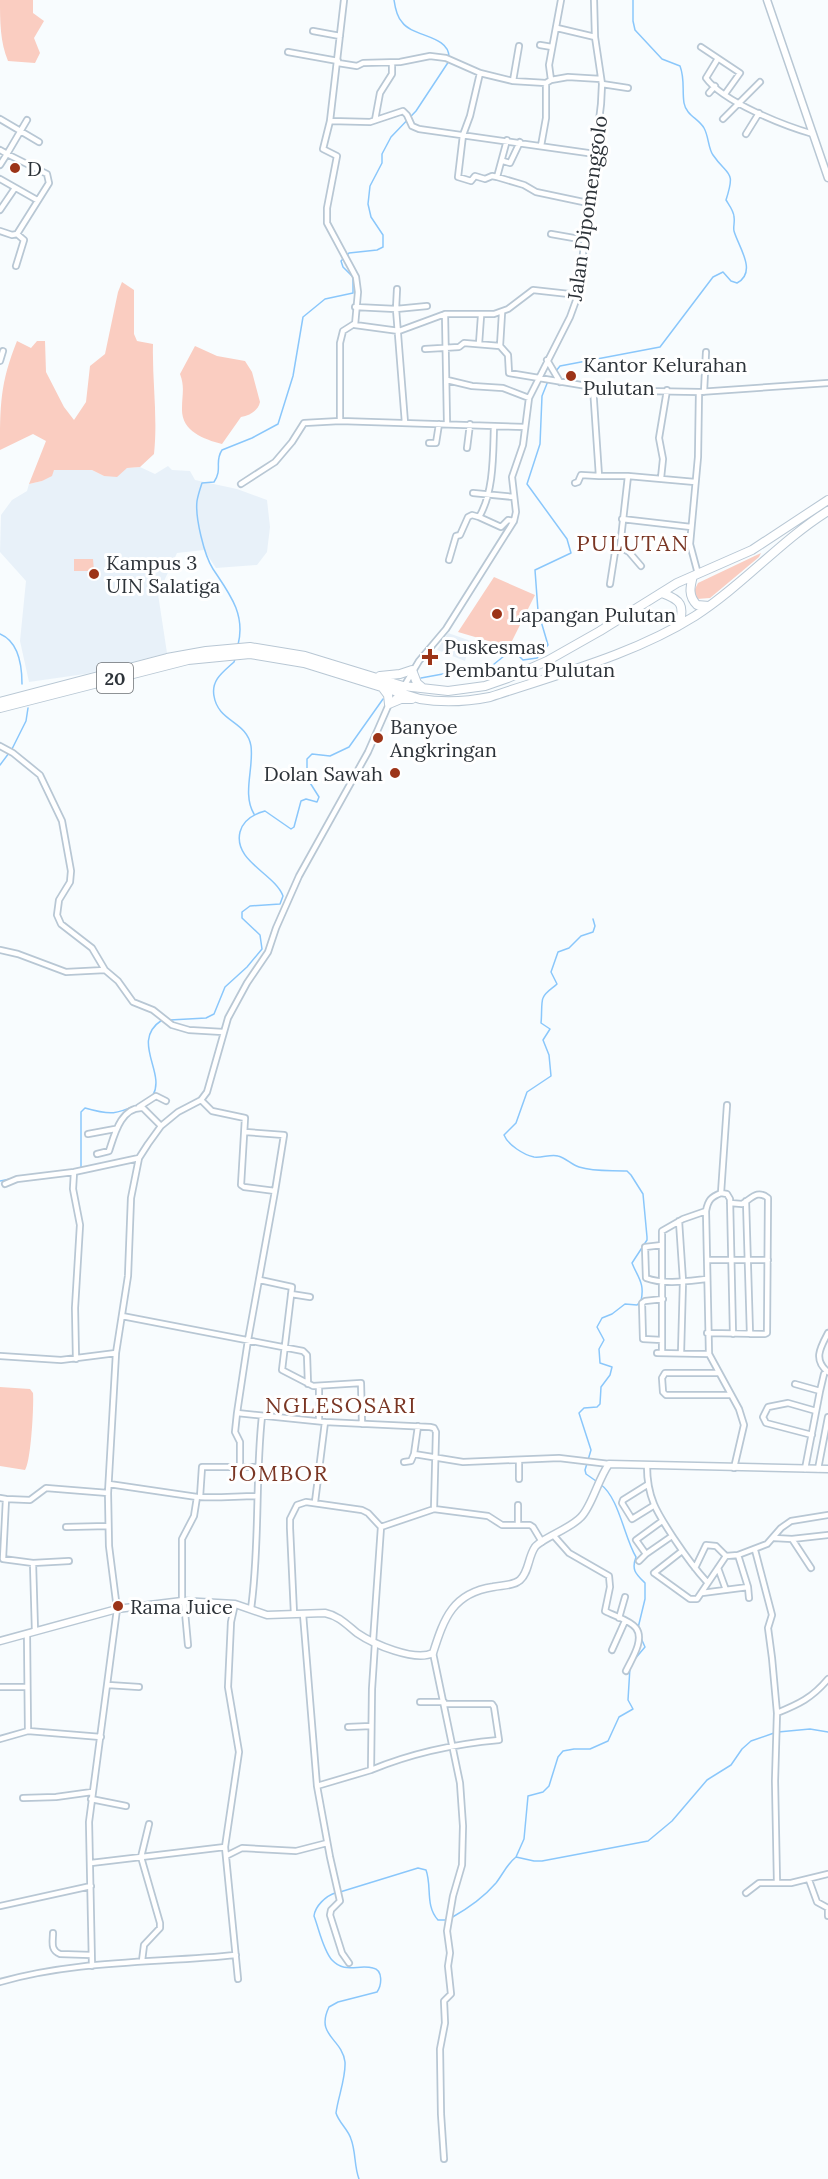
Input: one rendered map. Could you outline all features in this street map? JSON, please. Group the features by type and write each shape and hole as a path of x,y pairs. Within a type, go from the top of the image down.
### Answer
{"highway":[{"name":"20","path":"275,654 382,687 401,689 448,691 466,689 508,678 547,661 677,583 752,550 828,500"},
{"name":"20","path":"0,702 167,658 250,650 305,656 372,676 420,699 467,702 490,697 630,649 679,625 709,606 828,511"},
{"path":"696,575 691,597 697,604 709,606"},
{"path":"662,593 672,597 681,605 679,625"},
{"name":"20","path":"0,708 165,665 232,651"},
{"path":"372,676 390,676 412,670 417,683 424,689"},
{"path":"382,687 388,695 389,704 401,699 420,699"}],"street":[{"path":"344,0 330,121 323,148 336,154 337,159 327,208 327,223 356,277 358,292 354,324"},
{"path":"541,146 546,118 552,47 561,0"},
{"name":"Jalan Dipomenggolo","path":"514,521 516,512 512,477 522,445 529,398 570,317 578,295 595,154 601,81 595,37 594,0"},
{"path":"767,0 828,178"},
{"path":"557,27 595,37"},
{"path":"313,32 340,36"},
{"path":"540,45 552,47"},
{"path":"513,81 519,46"},
{"path":"701,47 740,74 725,94"},
{"path":"288,52 357,66 363,63 392,63 430,56 449,59 480,73 513,81 549,82 568,77 601,81 628,88"},
{"path":"717,60 706,78 725,94 786,126 813,134"},
{"path":"375,120 380,93 392,74 392,63"},
{"path":"480,73 463,135 458,177 471,181 476,176 485,179 492,176 524,185 536,192 588,203"},
{"path":"723,119 760,82"},
{"path":"709,93 715,86"},
{"path":"330,121 364,122 400,111 409,117 415,128 595,154"},
{"path":"746,134 759,113"},
{"path":"0,118 39,141"},
{"path":"0,165 27,120"},
{"path":"497,177 507,140"},
{"path":"503,161 510,163 520,142"},
{"path":"0,150 47,174 49,179 49,183 17,234"},
{"path":"0,179 38,200"},
{"path":"0,210 15,188"},
{"path":"0,231 12,235 17,234 24,240 16,267"},
{"path":"551,234 585,240"},
{"path":"397,289 396,309 405,423"},
{"path":"340,421 340,343 344,328 354,324 399,332 445,314 482,316 502,313 533,290 578,295"},
{"path":"355,307 396,309 427,306"},
{"path":"500,346 502,313"},
{"path":"445,314 447,423"},
{"path":"479,344 482,316"},
{"path":"425,349 459,347 465,343 500,346 508,355 509,373 593,387 702,392 828,383"},
{"path":"0,361 3,351"},
{"path":"696,575 690,544 706,352"},
{"path":"547,360 560,382"},
{"path":"447,380 479,387 503,388 529,398"},
{"path":"593,387 599,476"},
{"path":"661,478 663,459 659,438 667,390"},
{"path":"241,484 275,462 304,423 340,421 525,427"},
{"path":"429,443 436,443 439,423"},
{"path":"467,448 470,424"},
{"path":"479,517 487,495 492,464 494,426"},
{"path":"575,483 582,474 695,482"},
{"path":"610,584 615,552 620,547 628,476"},
{"path":"473,493 514,497"},
{"path":"92,1966 89,1822 117,1608 108,1526 116,1353 128,1276 131,1198 139,1158 161,1126 178,1112 201,1100 207,1092 223,1032 235,1004 268,952 299,876 368,752 389,704 412,670 446,629 514,521 508,520 501,527 479,517 468,517 460,535 456,536 449,560"},
{"path":"622,519 691,527"},
{"path":"620,547 629,552 641,566"},
{"path":"2,747 13,753 42,778 56,806 65,832 71,877 59,900 58,921 92,948 105,970 118,981 133,1002 153,1010 172,1025 189,1030 223,1032"},
{"path":"0,950 18,954 66,972 105,970"},
{"path":"97,1154 109,1151 115,1130 134,1109 156,1096 166,1101"},
{"path":"201,1100 212,1111 245,1118 241,1185 275,1191"},
{"path":"722,1193 727,1105"},
{"path":"139,1107 143,1108 161,1126"},
{"path":"87,1134 115,1130"},
{"path":"240,1466 240,1442 236,1433 237,1413 284,1134 245,1132"},
{"path":"5,1184 17,1179 74,1172 139,1158"},
{"path":"74,1172 73,1189 80,1225 75,1319 76,1359"},
{"path":"733,1334 730,1203 729,1195 722,1193 712,1196 707,1201 707,1334 709,1354 739,1409 744,1425 734,1468"},
{"path":"707,1334 767,1333 768,1198 764,1195 756,1195 750,1196 742,1204 730,1203"},
{"path":"746,1201 750,1334"},
{"path":"706,1211 663,1230 660,1353 709,1354"},
{"path":"679,1221 683,1281 681,1353"},
{"path":"662,1245 645,1247 645,1275 649,1279 663,1281 707,1279"},
{"path":"707,1260 768,1260"},
{"path":"260,1280 291,1285 282,1370 308,1384 319,1386 361,1383 362,1424"},
{"path":"291,1294 310,1297"},
{"path":"662,1340 643,1339 642,1303 645,1300 663,1299"},
{"path":"122,1316 303,1351 306,1354 308,1384"},
{"path":"805,1470 820,1391 826,1373 819,1362 818,1355 828,1333"},
{"path":"0,1356 76,1359 116,1353"},
{"path":"719,1373 665,1373 662,1378 663,1392 666,1395 731,1395"},
{"path":"795,1384 820,1391"},
{"path":"315,1502 322,1421 319,1386"},
{"path":"812,1435 765,1423 763,1417 768,1407 783,1403 816,1411"},
{"path":"237,1413 434,1428 436,1432 434,1509"},
{"path":"250,1609 255,1570 257,1467 262,1416"},
{"path":"818,1469 828,1417"},
{"path":"404,1461 411,1461 414,1454 418,1426"},
{"path":"414,1454 463,1462 559,1458 647,1466 828,1469"},
{"path":"519,1460 519,1479"},
{"path":"444,2159 440,2049 445,2023 444,2001 451,1994 448,1924 463,1854 460,1783 433,1653 444,1621 457,1602 481,1590 514,1584 521,1580 534,1548 567,1529 584,1514 609,1464"},
{"path":"647,1466 647,1485 653,1506 682,1551 707,1582"},
{"path":"188,1645 183,1601 182,1539 194,1516 202,1467 257,1467"},
{"path":"109,1484 198,1497 257,1496"},
{"path":"647,1485 623,1500 622,1503 632,1518 653,1506"},
{"path":"69,1562 33,1563 1,1559 3,1498 30,1500 46,1488 108,1493"},
{"path":"294,1614 291,1519 297,1505 315,1502 362,1510 381,1527"},
{"path":"518,1505 518,1525"},
{"path":"381,1527 434,1509 488,1516 500,1524 533,1527 542,1542"},
{"path":"695,1568 706,1545 716,1546 726,1556 738,1555 767,1544 790,1521 828,1515"},
{"path":"646,1554 636,1540 662,1521"},
{"path":"66,1527 108,1526"},
{"path":"371,1770 373,1664 381,1527"},
{"path":"774,1538 792,1539 828,1535"},
{"path":"554,1536 569,1553 609,1576 610,1587 604,1608 607,1612 635,1627 639,1635 636,1649 626,1671"},
{"path":"639,1562 646,1554 672,1536"},
{"path":"792,1539 811,1568"},
{"path":"755,1550 772,1615 768,1628 777,1713 777,1883"},
{"path":"682,1551 654,1573 690,1599 697,1599 726,1556"},
{"path":"738,1555 749,1598"},
{"path":"33,1563 35,1631"},
{"path":"718,1568 726,1590"},
{"path":"702,1593 748,1587"},
{"path":"612,1650 622,1620 625,1597"},
{"path":"0,1641 117,1608 183,1601 235,1604 267,1615 325,1613 334,1615 358,1634 374,1642 413,1656 421,1657 433,1653"},
{"path":"235,1604 231,1622 228,1687 239,1752 225,1846 238,1979"},
{"path":"303,1614 317,1786 340,1900 331,1910 330,1915 342,1953 349,1963"},
{"path":"27,1634 28,1731"},
{"path":"777,1713 799,1704 816,1693 828,1679"},
{"path":"108,1685 139,1688"},
{"path":"0,1687 27,1687"},
{"path":"317,1786 371,1770 400,1758 451,1745 499,1740 495,1707 490,1703 420,1702"},
{"path":"348,1727 371,1725"},
{"path":"0,1739 28,1731 101,1737"},
{"path":"22,1798 56,1797 92,1792"},
{"path":"91,1799 126,1806"},
{"path":"142,1961 144,1945 160,1928 141,1857 149,1824"},
{"path":"226,1856 242,1848 296,1851 327,1844"},
{"path":"91,1863 225,1846"},
{"path":"746,1893 759,1883 791,1883 828,1874"},
{"path":"808,1880 817,1902 828,1909 828,1916"},
{"path":"0,1906 91,1886"},
{"path":"53,1933 52,1947 56,1952 91,1955"},
{"path":"0,1982 33,1973 92,1966 236,1955"}],"shaded area":[{"path":"0,0 33,0 33,13 44,21 34,38 40,53 35,63 8,61 0,24"},
{"path":"122,282 134,290 134,334 137,341 153,344 154,454 140,467 127,468 117,477 104,476 92,470 54,470 52,476 29,484 46,441 33,434 0,450 4,382 17,341 31,348 37,341 45,341 46,372 64,407 74,420 86,402 90,366 105,354"},
{"path":"195,346 217,356 245,361 252,372 259,405 253,412 241,417 222,444 194,433 185,423 183,416 183,387 180,374"},
{"name":"Kampus 3 UIN Salatiga","path":"168,466 172,470 190,471 195,480 237,489 267,500 270,527 267,552 257,565 216,568 204,550 177,553 158,594 167,653 85,674 29,682 20,641 26,581 0,552 1,515 12,500 27,491 29,484 42,481 54,470 92,470 104,476 127,468 140,467 155,474"},
{"path":"761,553 710,598 697,599 694,591 698,583"},
{"path":"74,559 93,559 94,571 74,571"},
{"name":"Lapangan Pulutan","path":"494,577 535,595 509,647 458,632"},
{"path":"448,633 471,641 465,661 437,650"},
{"path":"0,1387 30,1389 33,1393 30,1445 25,1470 0,1466"}],"waterway":[{"path":"394,0 402,22 414,31 443,44 449,57"},
{"path":"556,371 560,366 660,347 713,277 723,272 731,281 737,283 746,272 745,258 734,231 733,213 726,200 730,183 729,174 711,152 704,128 685,107 680,66 662,59 635,30 633,0"},
{"path":"238,645 240,634 238,614 230,595 206,555 201,536 197,516 197,499 202,483 214,482 222,450 278,424 293,376 303,317 325,299 353,293 353,277 343,267 341,261 349,253 377,250 383,247 383,235 371,217 368,204 370,186 382,163 382,154 391,137 416,111 449,61"},
{"path":"421,678 459,671 473,676 483,673 509,652 518,655 523,660 537,658 548,645 538,611 535,570 571,553 567,539 527,484 540,444 542,396 548,381"},
{"path":"0,634 15,648 20,662 22,684"},
{"path":"235,659 216,681 214,696 221,711 244,731 251,746 249,798 254,814"},
{"path":"170,1020 206,1018 214,1014 225,987 247,967 262,949 260,935 242,918 242,912 250,906 280,904 283,896 279,888 248,859 243,851 240,832 244,824 253,816 265,811 291,829 294,827 301,801 306,799 317,802 319,797 307,778 307,759 312,754 330,756 349,747 383,699"},
{"path":"12,749 26,721 28,708"},
{"path":"0,765 9,753"},
{"path":"593,919 595,926 593,932 581,936 569,948 558,952 551,972 557,984 545,994 542,1000 541,1023 550,1029 543,1040 549,1055 551,1076 527,1092 516,1123 504,1135 513,1146 530,1156 564,1158 585,1169 627,1171 643,1194 647,1240 632,1263 641,1285 641,1301 637,1305 625,1304 602,1318 597,1327 604,1340 599,1349 600,1363 612,1367 610,1375 601,1387 600,1404 597,1407 584,1408 579,1413 591,1450 585,1470 586,1474 596,1481"},
{"path":"153,1095 156,1086 149,1037 153,1028 162,1020"},
{"path":"81,1167 81,1112 85,1108 114,1113 142,1103"},
{"path":"0,1181 10,1179"},
{"path":"600,1484 607,1490 617,1508 636,1557 635,1572 645,1583 645,1599 638,1628"},
{"path":"634,1660 645,1647 641,1638"},
{"path":"516,1857 524,1839 528,1796 543,1792 549,1786 558,1757 563,1751 590,1749 608,1741 619,1717 633,1709 628,1700 630,1667"},
{"path":"778,1732 810,1729 828,1732"},
{"path":"451,1918 486,1893 516,1857 542,1861 648,1841 672,1821 707,1780 731,1765 751,1741 774,1733"},
{"path":"340,1892 418,1868 426,1870 431,1909 438,1920 447,1920"},
{"path":"335,1893 322,1902 314,1916 326,1951 332,1960 342,1967 373,1968 379,1972 381,1978 377,1992 338,2002 329,2007 325,2024 327,2031 343,2054 345,2062 336,2113 351,2139 359,2179"}],"place":[{"name":"D","path":"15,168"},
{"name":"Kantor Kelurahan Pulutan","path":"571,376"},
{"name":"Kampus 3 UIN Salatiga","path":"94,574"},
{"name":"Lapangan Pulutan","path":"497,614"},
{"name":"Puskesmas Pembantu Pulutan","path":"430,657"},
{"name":"Banyoe Angkringan","path":"378,738"},
{"name":"Dolan Sawah","path":"395,773"},
{"name":"Rama Juice","path":"118,1606"}],"district":[{"name":"PULUTAN","path":"633,543"},
{"name":"NGLESOSARI","path":"341,1405"},
{"name":"JOMBOR","path":"279,1473"}]}
